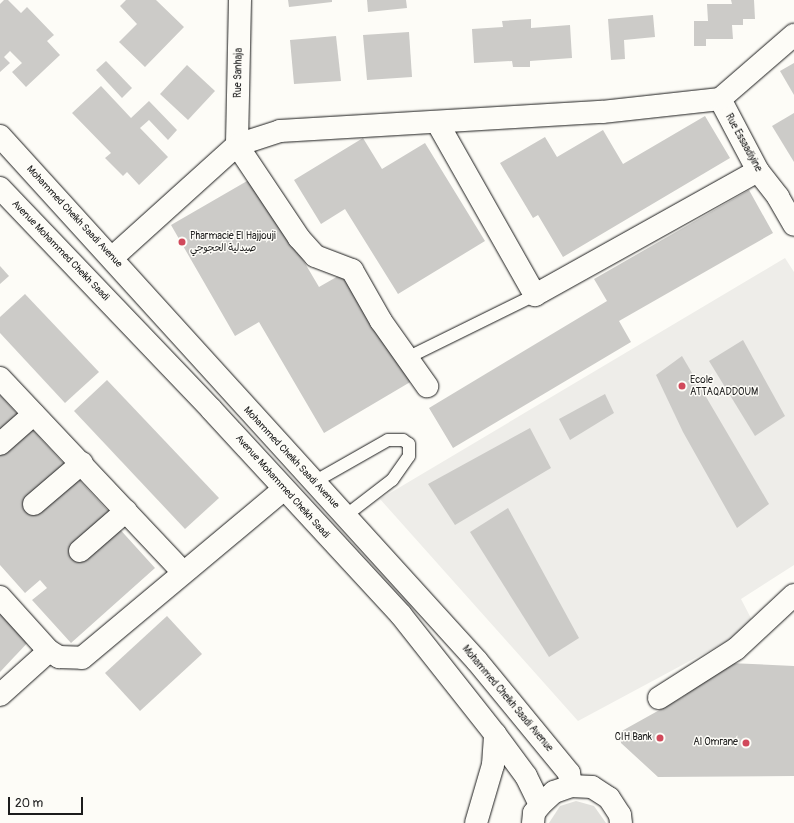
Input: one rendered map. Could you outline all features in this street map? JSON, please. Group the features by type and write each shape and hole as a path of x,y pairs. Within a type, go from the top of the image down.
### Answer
{"street":[{"name":"Rue Sanhaja","path":"237,145 240,0"},
{"path":"113,257 237,145 280,131 602,112 720,99 794,35"},
{"name":"Rue Essaadiyine","path":"720,99 758,171 778,197 794,225"},
{"path":"437,122 535,295 758,171"},
{"name":"Mohammed Cheikh Saadi Avenue","path":"0,136 113,257 200,360 314,482 477,661 569,773 571,786"},
{"path":"237,145 299,238 316,256 352,270 381,322 427,386"},
{"name":"Avenue Mohammed Cheikh Saadi","path":"0,188 401,615 495,734 526,776 534,818"},
{"path":"0,378 82,463 182,572"},
{"path":"0,444 34,414"},
{"path":"34,504 82,463"},
{"path":"0,597 49,651 59,657 82,658 182,572 284,489"},
{"path":"80,551 126,511"},
{"path":"659,698 736,649 794,595"},
{"path":"2,690 49,651"},
{"path":"476,823 492,766 495,734"},
{"path":"534,818 554,792 571,786 592,787 609,798 620,814 621,823"}],"lane":[{"path":"407,358 535,295"},
{"path":"314,482 388,440 403,440 409,444 409,456 392,480 345,516"}],"shaded area":[{"name":"Ecole ATTAQADDOUM","path":"785,258 794,272 794,565 741,599 755,626 578,721 380,499"},
{"path":"576,801 594,806 606,823 549,823 560,806"}],"building":[{"path":"4,0 8,0 21,13 27,7 54,35 47,41 60,55 26,87 12,72 22,63 10,51 4,57 10,63 0,72 0,4"},
{"path":"126,0 156,0 184,27 145,67 119,42 137,24 120,6"},
{"path":"288,0 332,0 332,2 289,7"},
{"path":"367,0 406,0 407,8 368,12"},
{"path":"731,0 754,0 755,19 743,19 743,25 732,25 733,39 706,39 706,46 694,46 694,21 708,21 707,4 732,4"},
{"path":"653,15 655,37 624,40 625,59 611,60 608,19"},
{"path":"531,19 531,28 570,25 572,58 530,61 530,67 513,67 512,61 474,63 472,29 503,27 502,21"},
{"path":"409,32 412,77 367,80 363,35"},
{"path":"336,36 341,81 294,84 290,40"},
{"path":"106,61 132,88 122,98 96,70"},
{"path":"794,63 794,95 780,71"},
{"path":"187,65 215,91 188,120 160,94"},
{"path":"101,86 131,118 149,101 177,130 168,140 149,120 140,128 168,157 139,185 127,172 123,176 105,158 111,153 72,113"},
{"path":"794,113 794,162 772,126"},
{"path":"705,116 730,158 563,257 538,215 533,218 500,163 545,137 557,157 603,130 623,164"},
{"path":"363,138 382,169 425,143 485,241 398,294 345,209 321,224 294,180"},
{"path":"254,177 319,287 347,271 412,381 324,433 259,322 235,336 171,225"},
{"path":"749,190 773,233 619,321 631,342 453,448 429,408 607,301 594,279"},
{"path":"0,266 9,276 0,284"},
{"path":"25,294 99,372 65,403 0,333 0,317"},
{"path":"743,340 785,416 755,436 709,361"},
{"path":"682,356 769,504 737,528 683,432 656,375"},
{"path":"107,380 219,498 185,529 74,411"},
{"path":"605,394 614,413 570,440 559,419"},
{"path":"0,395 22,419 0,439"},
{"path":"27,424 112,515 116,525 155,568 71,643 32,600 47,588 40,580 25,593 0,565 0,448"},
{"path":"530,428 551,468 455,525 428,484"},
{"path":"508,508 579,638 549,657 470,532"},
{"path":"0,606 31,639 0,672"},
{"path":"167,616 202,654 140,711 105,673"},
{"name":"Al Omrane","path":"729,663 794,666 794,776 658,777 621,743 620,732 681,698"}],"place":[{"name":"Pharmacie El Hajjouji صيدلية الحجوجي","path":"182,242"},
{"name":"Ecole ATTAQADDOUM","path":"682,386"},
{"name":"CIH Bank","path":"660,738"},
{"name":"Al Omrane","path":"746,743"}]}
